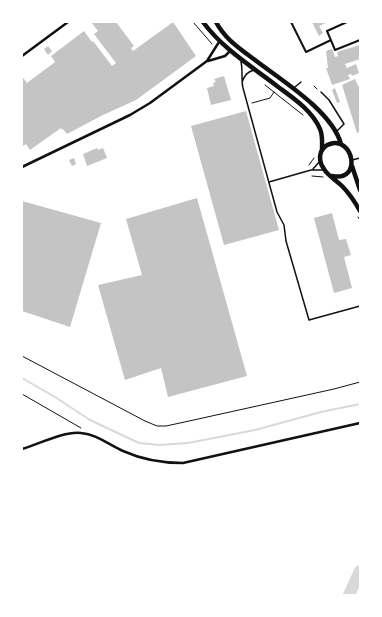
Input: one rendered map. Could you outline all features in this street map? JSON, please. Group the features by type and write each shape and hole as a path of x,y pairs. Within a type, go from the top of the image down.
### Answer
{"main road":[{"path":"203,22 230,51 309,111 321,131 321,166 324,171 332,176 349,194 358,212"},
{"path":"216,22 221,32 233,44 317,108 336,132 341,144 347,149 360,190"},
{"path":"322,150 332,143 341,144"},
{"path":"332,176 337,177 346,174 352,163"}],"street":[{"path":"22,56 68,22"},
{"path":"291,22 306,52 331,40"},
{"path":"347,22 327,31 335,50 360,40"},
{"path":"22,167 135,112 150,103 207,61 220,42"},
{"path":"207,61 225,56 230,51"},
{"path":"22,450 68,434 80,433 92,435 123,451 141,458 156,462 183,463 360,423"}],"lane":[{"path":"239,58 242,66 242,84 277,212 284,225 286,241 309,320 360,306"},
{"path":"242,84 245,75 249,71 255,70"},
{"path":"294,89 301,82"},
{"path":"321,92 332,105 344,124 336,132"},
{"path":"352,163 360,158"},
{"path":"311,170 320,160"},
{"path":"269,182 311,170 324,171"}],"path":[{"path":"194,22 212,44"},
{"path":"264,84 304,116"},
{"path":"314,86 321,92"},
{"path":"252,107 252,103 270,98"},
{"path":"309,165 315,156"},
{"path":"312,176 327,179"},
{"path":"358,212 360,220"},
{"path":"22,356 124,411 157,426 180,424 360,382"},
{"path":"22,394 81,428"}],"building":[{"path":"91,22 116,22 134,46 131,48 133,51 173,22 196,56 136,100 67,134 61,128 30,150 26,144 22,147 22,78 27,83 55,62 51,56 84,31 112,66 116,63 94,34 98,31"},
{"path":"312,22 328,22 319,26 323,33 319,36"},
{"path":"360,45 360,59 345,64 347,68 356,64 359,73 352,76 351,74 348,75 350,79 332,85 326,68 328,68 326,51 332,49 335,57 338,56 337,52"},
{"path":"48,46 52,51 48,55 44,49"},
{"path":"224,76 231,100 211,105 207,88 214,86 213,83 216,82 214,79"},
{"path":"355,79 358,86 360,85 360,132 357,133 342,85"},
{"path":"335,88 340,102 337,103 332,90"},
{"path":"246,111 279,230 224,245 191,126"},
{"path":"97,148 98,150 103,148 107,158 87,166 83,154"},
{"path":"74,158 76,164 72,166 69,160"},
{"path":"197,198 247,376 168,397 161,368 125,380 98,285 142,275 126,219"},
{"path":"22,201 101,223 70,327 22,311"},
{"path":"332,213 339,240 346,239 351,255 344,257 352,288 334,293 314,218"}],"waterway":[{"path":"22,378 90,420 139,443 160,445 188,443 255,430 321,412 360,404"},
{"path":"349,595 360,571"}]}
